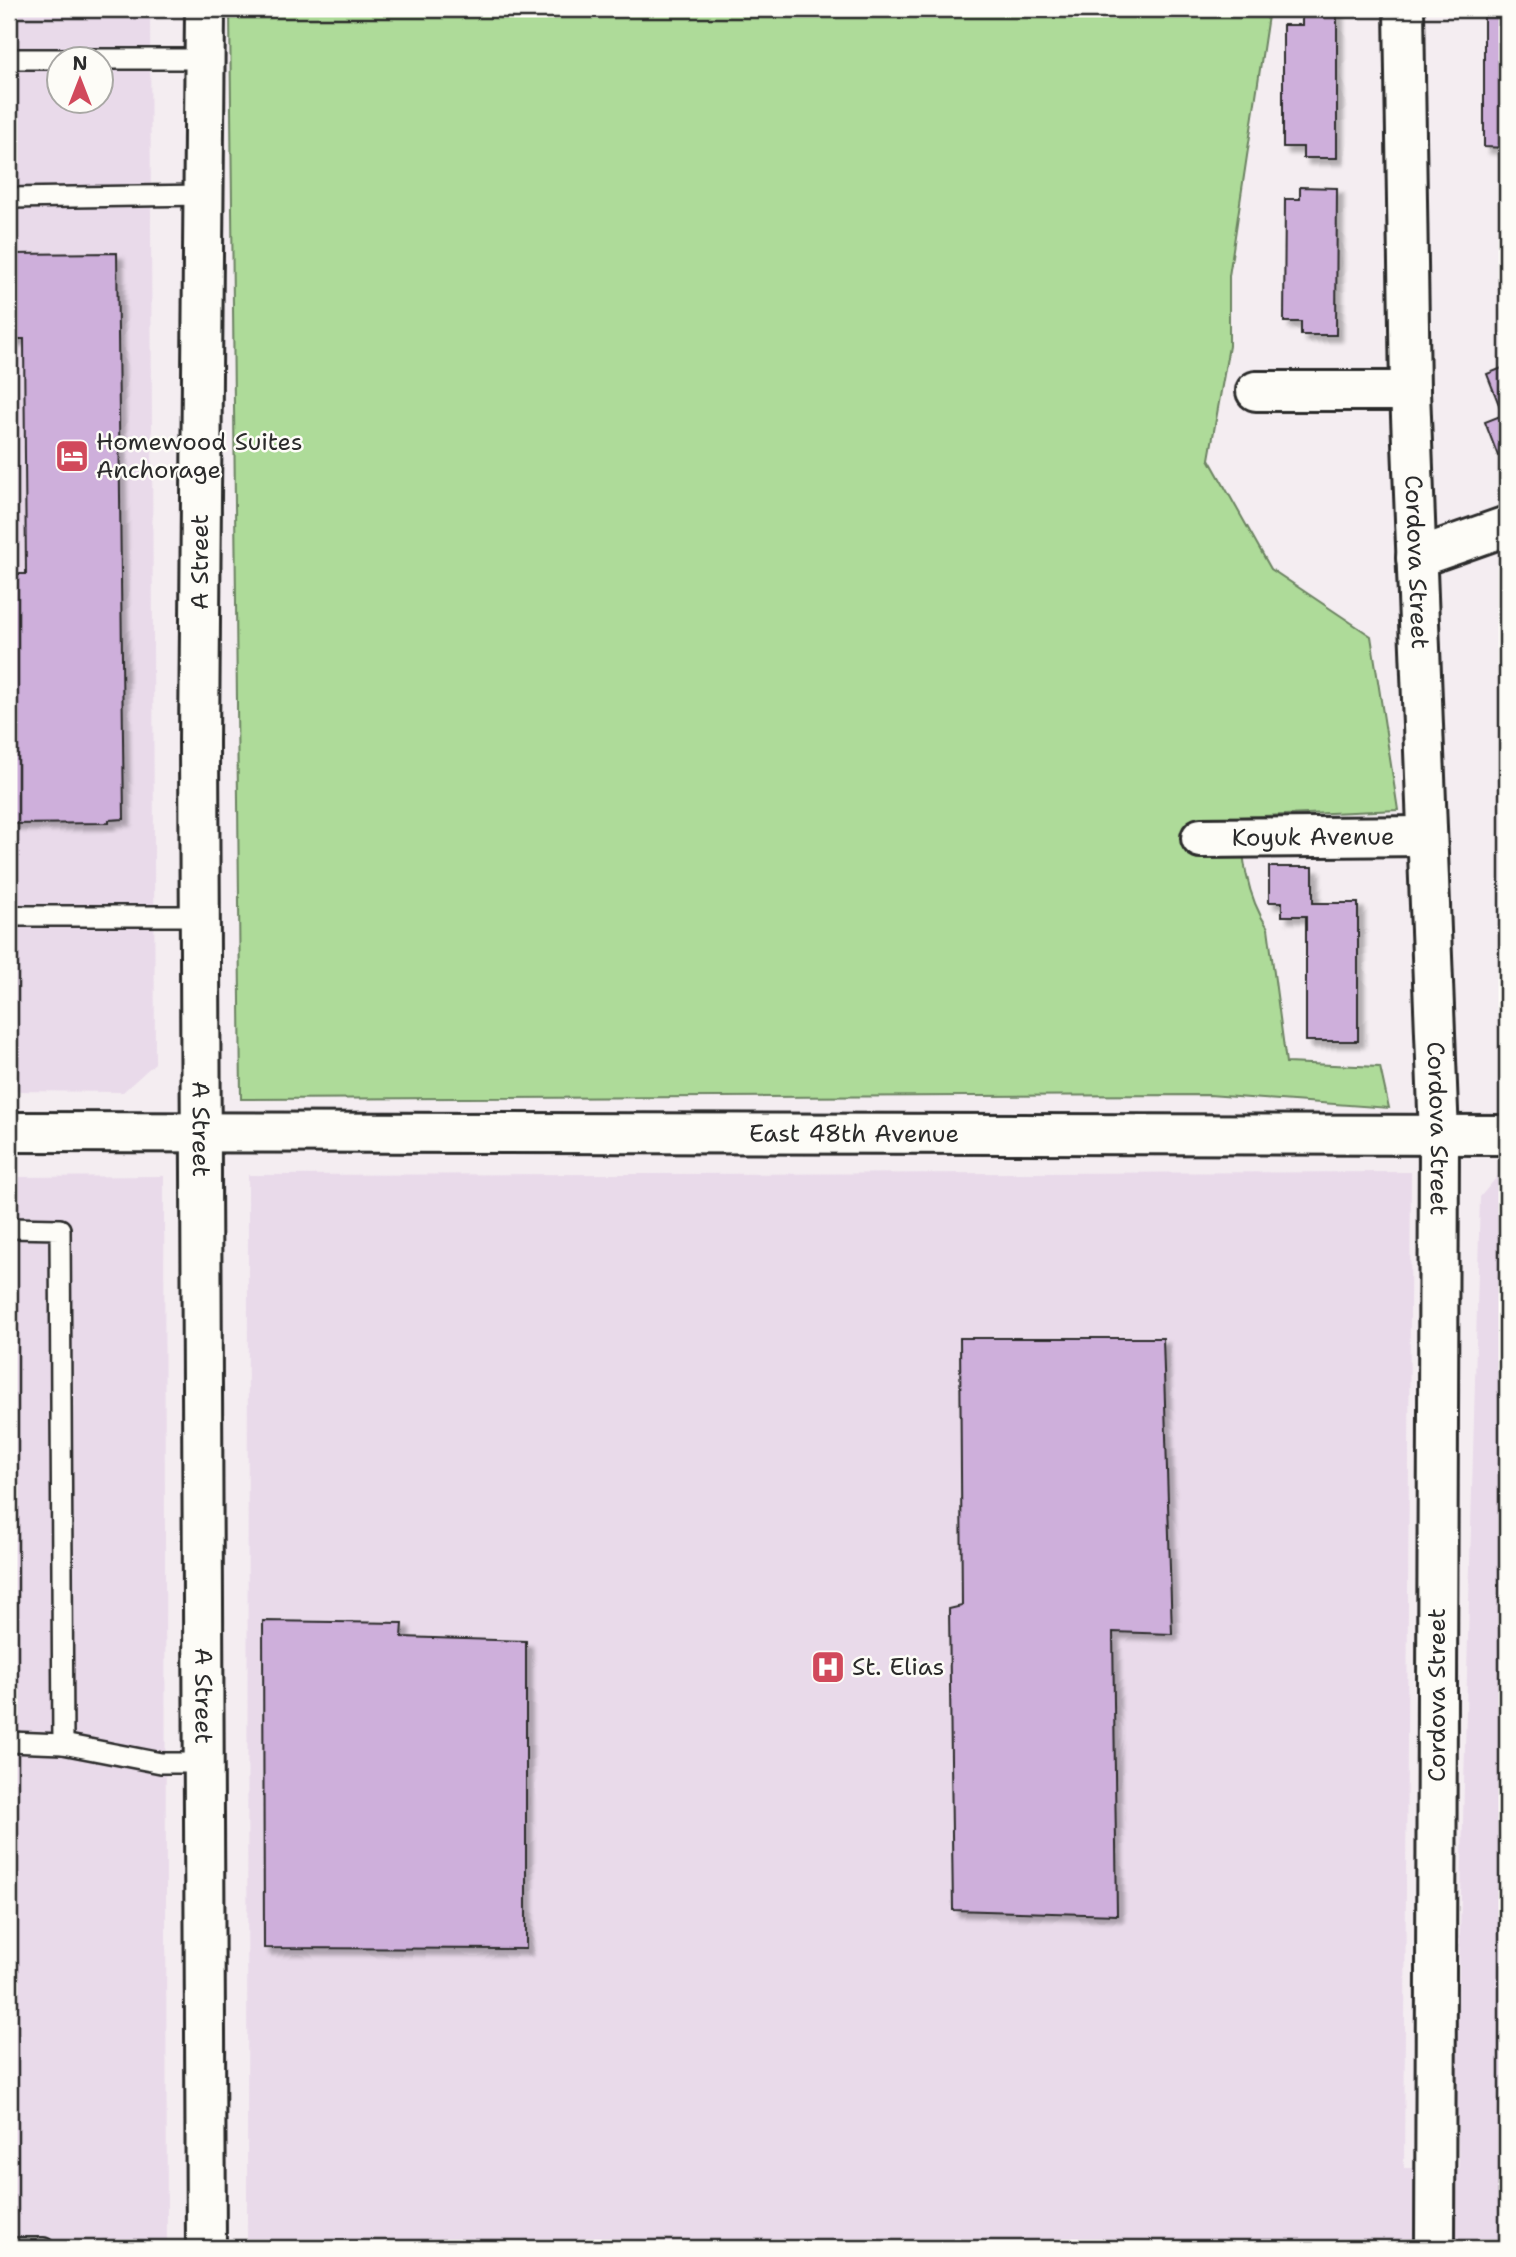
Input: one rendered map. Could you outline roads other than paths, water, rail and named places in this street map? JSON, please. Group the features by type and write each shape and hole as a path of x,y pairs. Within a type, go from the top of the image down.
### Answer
{"street":[{"name":"A Street","path":"205,9 199,729 206,1763 206,2248"},
{"name":"Cordova Street","path":"1404,9 1410,391 1439,1136 1435,2248"},
{"path":"1256,391 1410,391"},
{"path":"1416,558 1507,526"},
{"name":"Koyuk Avenue","path":"1201,838 1426,836"},
{"name":"East 48th Avenue","path":"9,1132 1507,1135"}],"lane":[{"path":"9,59 204,59"},
{"path":"9,198 203,195"},
{"path":"9,916 200,916"},
{"path":"9,1228 60,1228 63,1744"},
{"path":"9,1742 63,1744 161,1763 206,1763"},
{"path":"9,2248 44,2248"}],"place":[{"name":"Homewood Suites Anchorage","path":"72,456"},
{"name":"St. Elias","path":"828,1667"}]}
